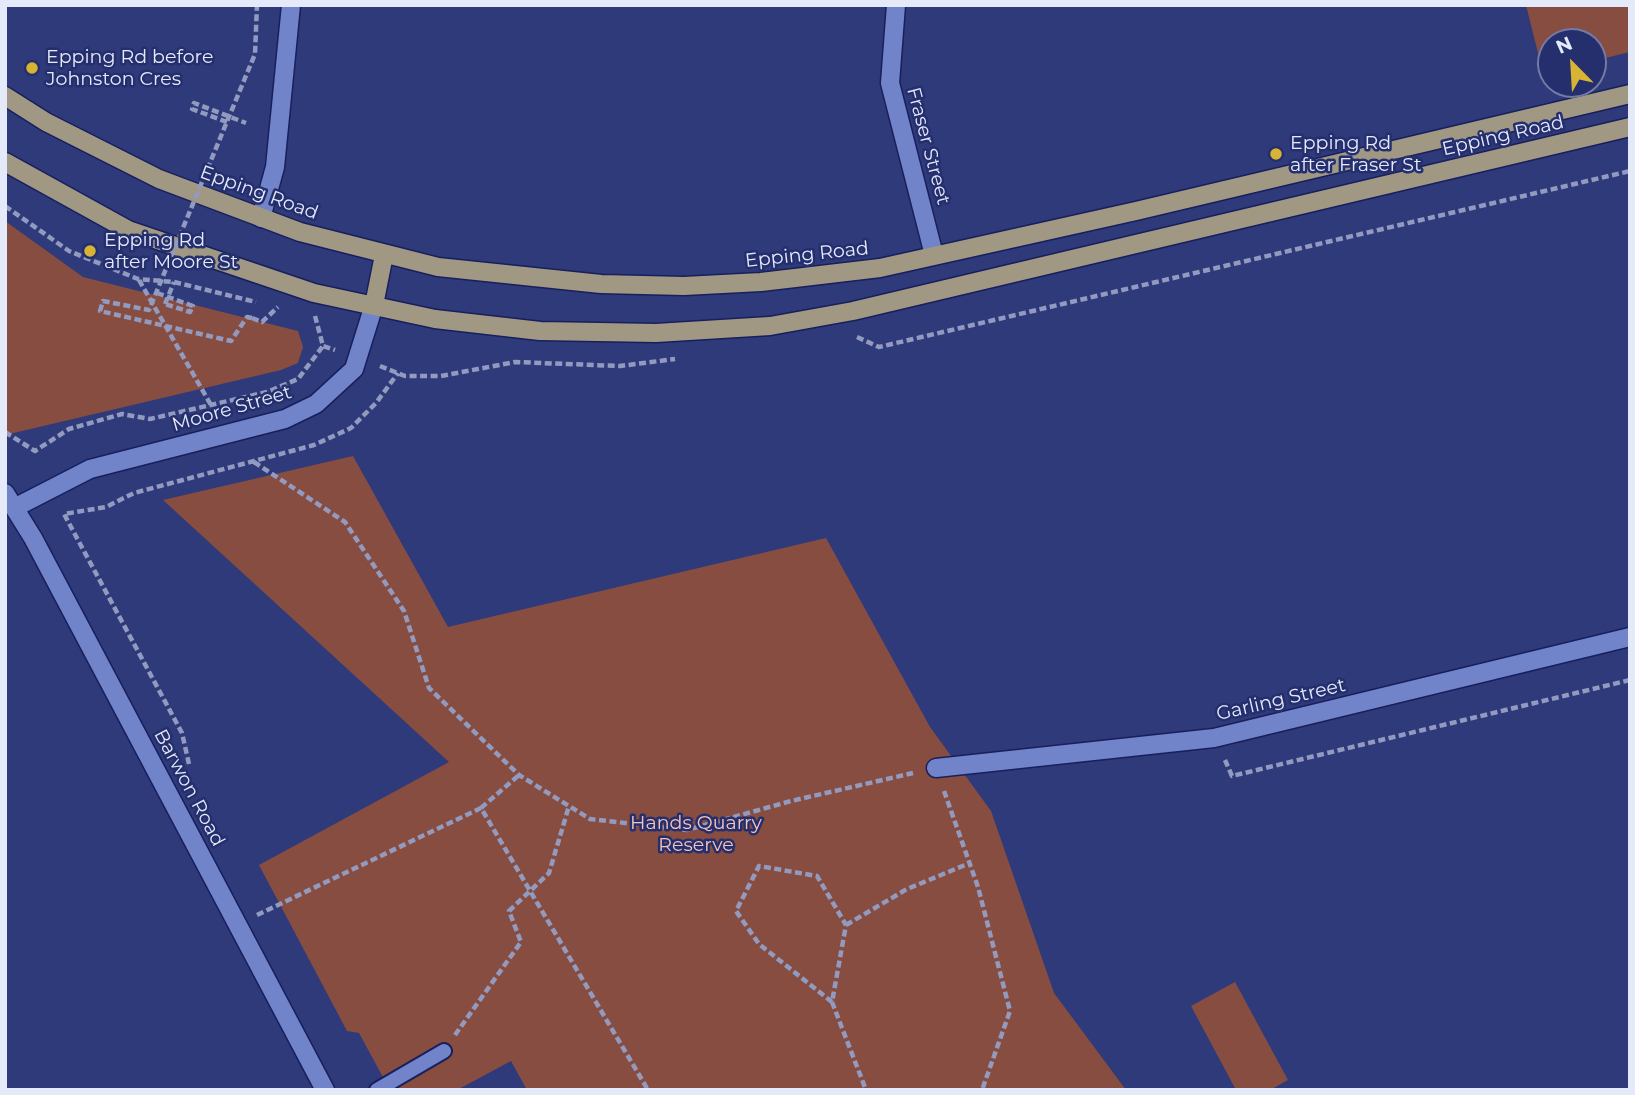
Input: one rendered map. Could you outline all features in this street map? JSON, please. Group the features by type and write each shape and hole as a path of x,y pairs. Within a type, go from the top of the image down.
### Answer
{"main road":[{"name":"Epping Road","path":"5,96 46,122 159,180 261,218 384,255 438,267 513,277 601,284 684,286 824,276 934,255 1136,211 1630,94"},
{"name":"Epping Road","path":"5,162 128,230 314,293 435,319 540,331 656,333 769,326 853,311 1630,128"},
{"name":"Moore Street","path":"374,306 384,255"}],"street":[{"path":"261,218 275,167 291,5"},
{"name":"Fraser Street","path":"897,5 890,83 934,255"},
{"name":"Moore Street","path":"11,500 90,469 285,419 316,404 354,369 374,306"},
{"name":"Barwon Road","path":"11,500 325,1090"},
{"name":"Garling Street","path":"936,768 1214,738 1630,638"}],"lane":[{"path":"377,1090 444,1051"}],"path":[{"path":"257,5 255,54 149,310 103,301 100,312 231,341 247,317 262,322 278,307"},
{"path":"227,122 195,110 192,108 194,103 246,123"},
{"path":"856,337 879,347 1630,171"},
{"path":"138,279 211,405"},
{"path":"157,293 192,306 190,312 165,303 174,282"},
{"path":"5,432 35,451 69,429 122,414 150,419 267,393 298,379 323,346"},
{"path":"189,764 183,733 64,514 106,507 134,493 314,444 351,428 376,403 398,373"},
{"path":"254,462 345,522 404,611 429,688 519,775 590,819 687,830 791,801 936,768 970,863 1010,1011 982,1090"},
{"path":"1214,738 1232,776 1630,680"},
{"path":"238,925 481,808 519,775"},
{"path":"444,1051 521,942 509,911 549,873 569,806"},
{"path":"481,808 648,1090"},
{"path":"846,925 907,889 970,863"},
{"path":"832,1002 846,925 817,876 759,866 736,911 759,944 832,1002 866,1090"}],"green space":[{"path":"1526,5 1630,5 1630,52 1607,58 1607,28 1537,28 1537,49"},
{"path":"5,221 83,277 298,331 303,347 298,363 281,370 5,435"},
{"name":"Hands Quarry Reserve","path":"353,456 448,627 826,538 930,727 991,811 1054,993 1126,1090 527,1090 511,1061 457,1090 390,1090 359,1033 347,1031 259,865 449,762 163,500"},
{"path":"1235,982 1288,1080 1270,1090 1236,1090 1191,1006"}],"place":[{"name":"Epping Rd before Johnston Cres","path":"32,68"},
{"name":"Epping Rd after Fraser St","path":"1276,154"},
{"name":"Epping Rd after Moore St","path":"90,251"}]}
